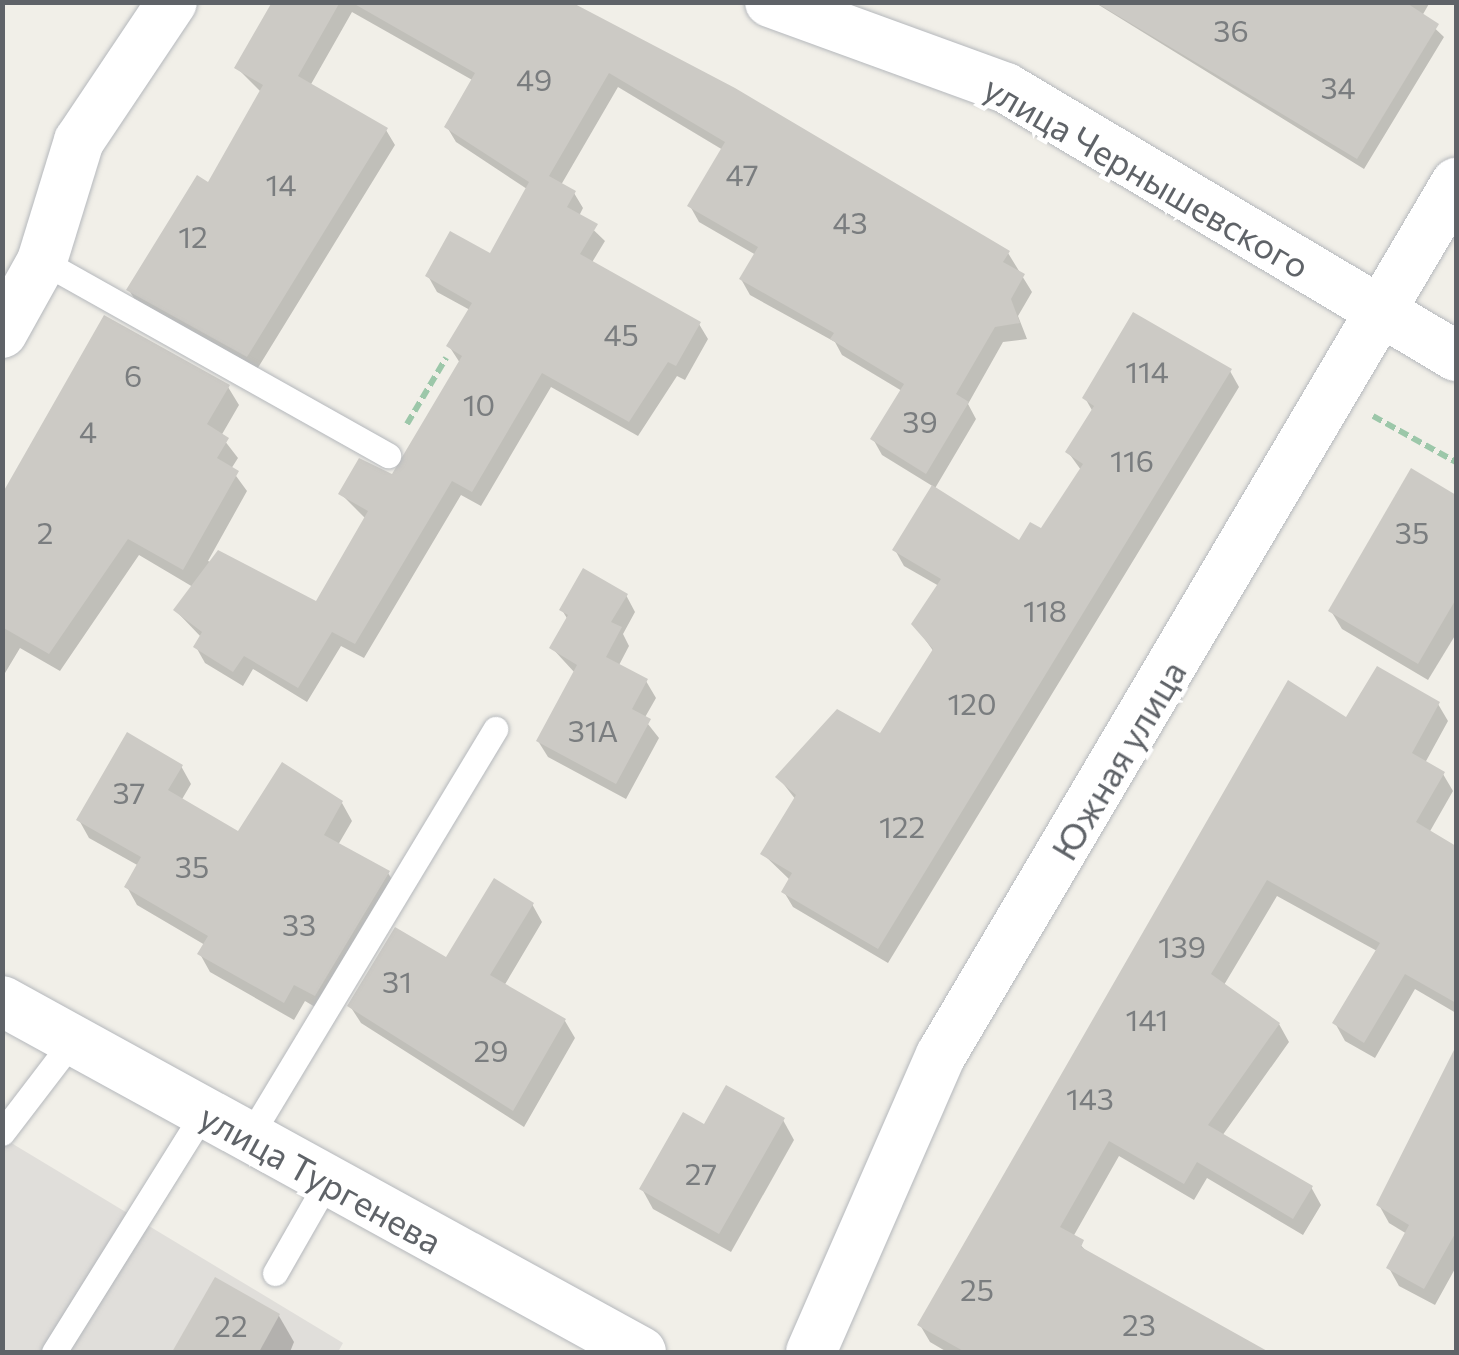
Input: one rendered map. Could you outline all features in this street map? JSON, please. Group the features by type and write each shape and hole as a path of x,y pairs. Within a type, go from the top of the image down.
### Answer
{"street":[{"path":"2,333 42,261 79,141 172,2"},
{"name":"улица Чернышевского","path":"770,2 1006,88 1456,356"},
{"name":"Южная улица","path":"811,1352 942,1055 1337,396 1456,183"},
{"name":"улица Тургенева","path":"2,1002 640,1352"}],"lane":[{"path":"42,261 388,456"},
{"path":"248,1139 495,729"},
{"path":"2,1132 73,1040"},
{"path":"54,1352 142,1221 203,1114"},
{"path":"275,1273 327,1182"}],"path":[{"path":"388,456 446,358"},
{"path":"1337,396 1456,462"}],"shaded area":[{"path":"3,1138 343,1343 338,1352 3,1352"}],"building":[{"path":"272,2 340,2 298,76 388,128 247,357 126,290 197,175 208,182 263,85 234,68"},
{"path":"351,2 571,2 735,88 1010,251 1003,262 1025,274 1011,299 1020,323 995,327 956,394 969,402 926,474 870,439 904,384 830,339 834,333 739,279 758,247 687,206 725,142 609,73 549,176 576,191 567,207 598,224 580,254 701,322 676,366 668,362 629,422 542,373 472,492 452,481 355,644 332,632 298,688 244,656 233,672 193,647 202,632 173,610 218,550 316,601 368,511 338,494 359,458 392,474 462,356 446,346 472,303 425,276 450,231 490,253 529,182 444,127 475,73"},
{"path":"1095,2 1405,2 1439,24 1357,159"},
{"path":"1133,312 1232,369 878,949 781,892 792,873 760,854 796,795 775,777 837,709 880,733 933,649 911,624 941,579 892,550 932,485 1019,540 1030,522 1041,528 1083,464 1065,452 1094,406 1082,398"},
{"path":"104,315 230,385 207,424 229,438 217,458 239,471 183,570 128,539 49,654 2,627 2,494"},
{"path":"1411,468 1456,495 1456,599 1418,664 1328,611"},
{"path":"583,568 628,594 611,622 622,627 606,657 648,679 632,709 651,719 616,784 536,741 577,665 549,648 568,615 559,610"},
{"path":"1377,666 1440,702 1412,753 1445,772 1416,822 1456,846 1456,1003 1405,974 1364,1043 1332,1023 1380,943 1267,880 1211,974 1280,1023 1208,1125 1313,1186 1293,1219 1197,1162 1184,1184 1109,1141 1060,1227 1084,1240 1081,1247 1269,1352 965,1352 917,1325 1288,680 1346,717"},
{"path":"127,732 183,765 168,790 238,831 282,762 343,801 324,835 390,871 315,996 294,985 284,1003 197,954 208,936 124,887 141,857 76,820"},
{"path":"494,878 534,903 490,975 566,1019 513,1111 347,1006 395,927 446,957"},
{"path":"1456,1046 1456,1232 1424,1289 1386,1268 1409,1225 1376,1205"},
{"path":"726,1085 785,1118 719,1234 639,1189 683,1112 704,1124"},
{"path":"215,1277 280,1314 259,1352 172,1352"}]}
